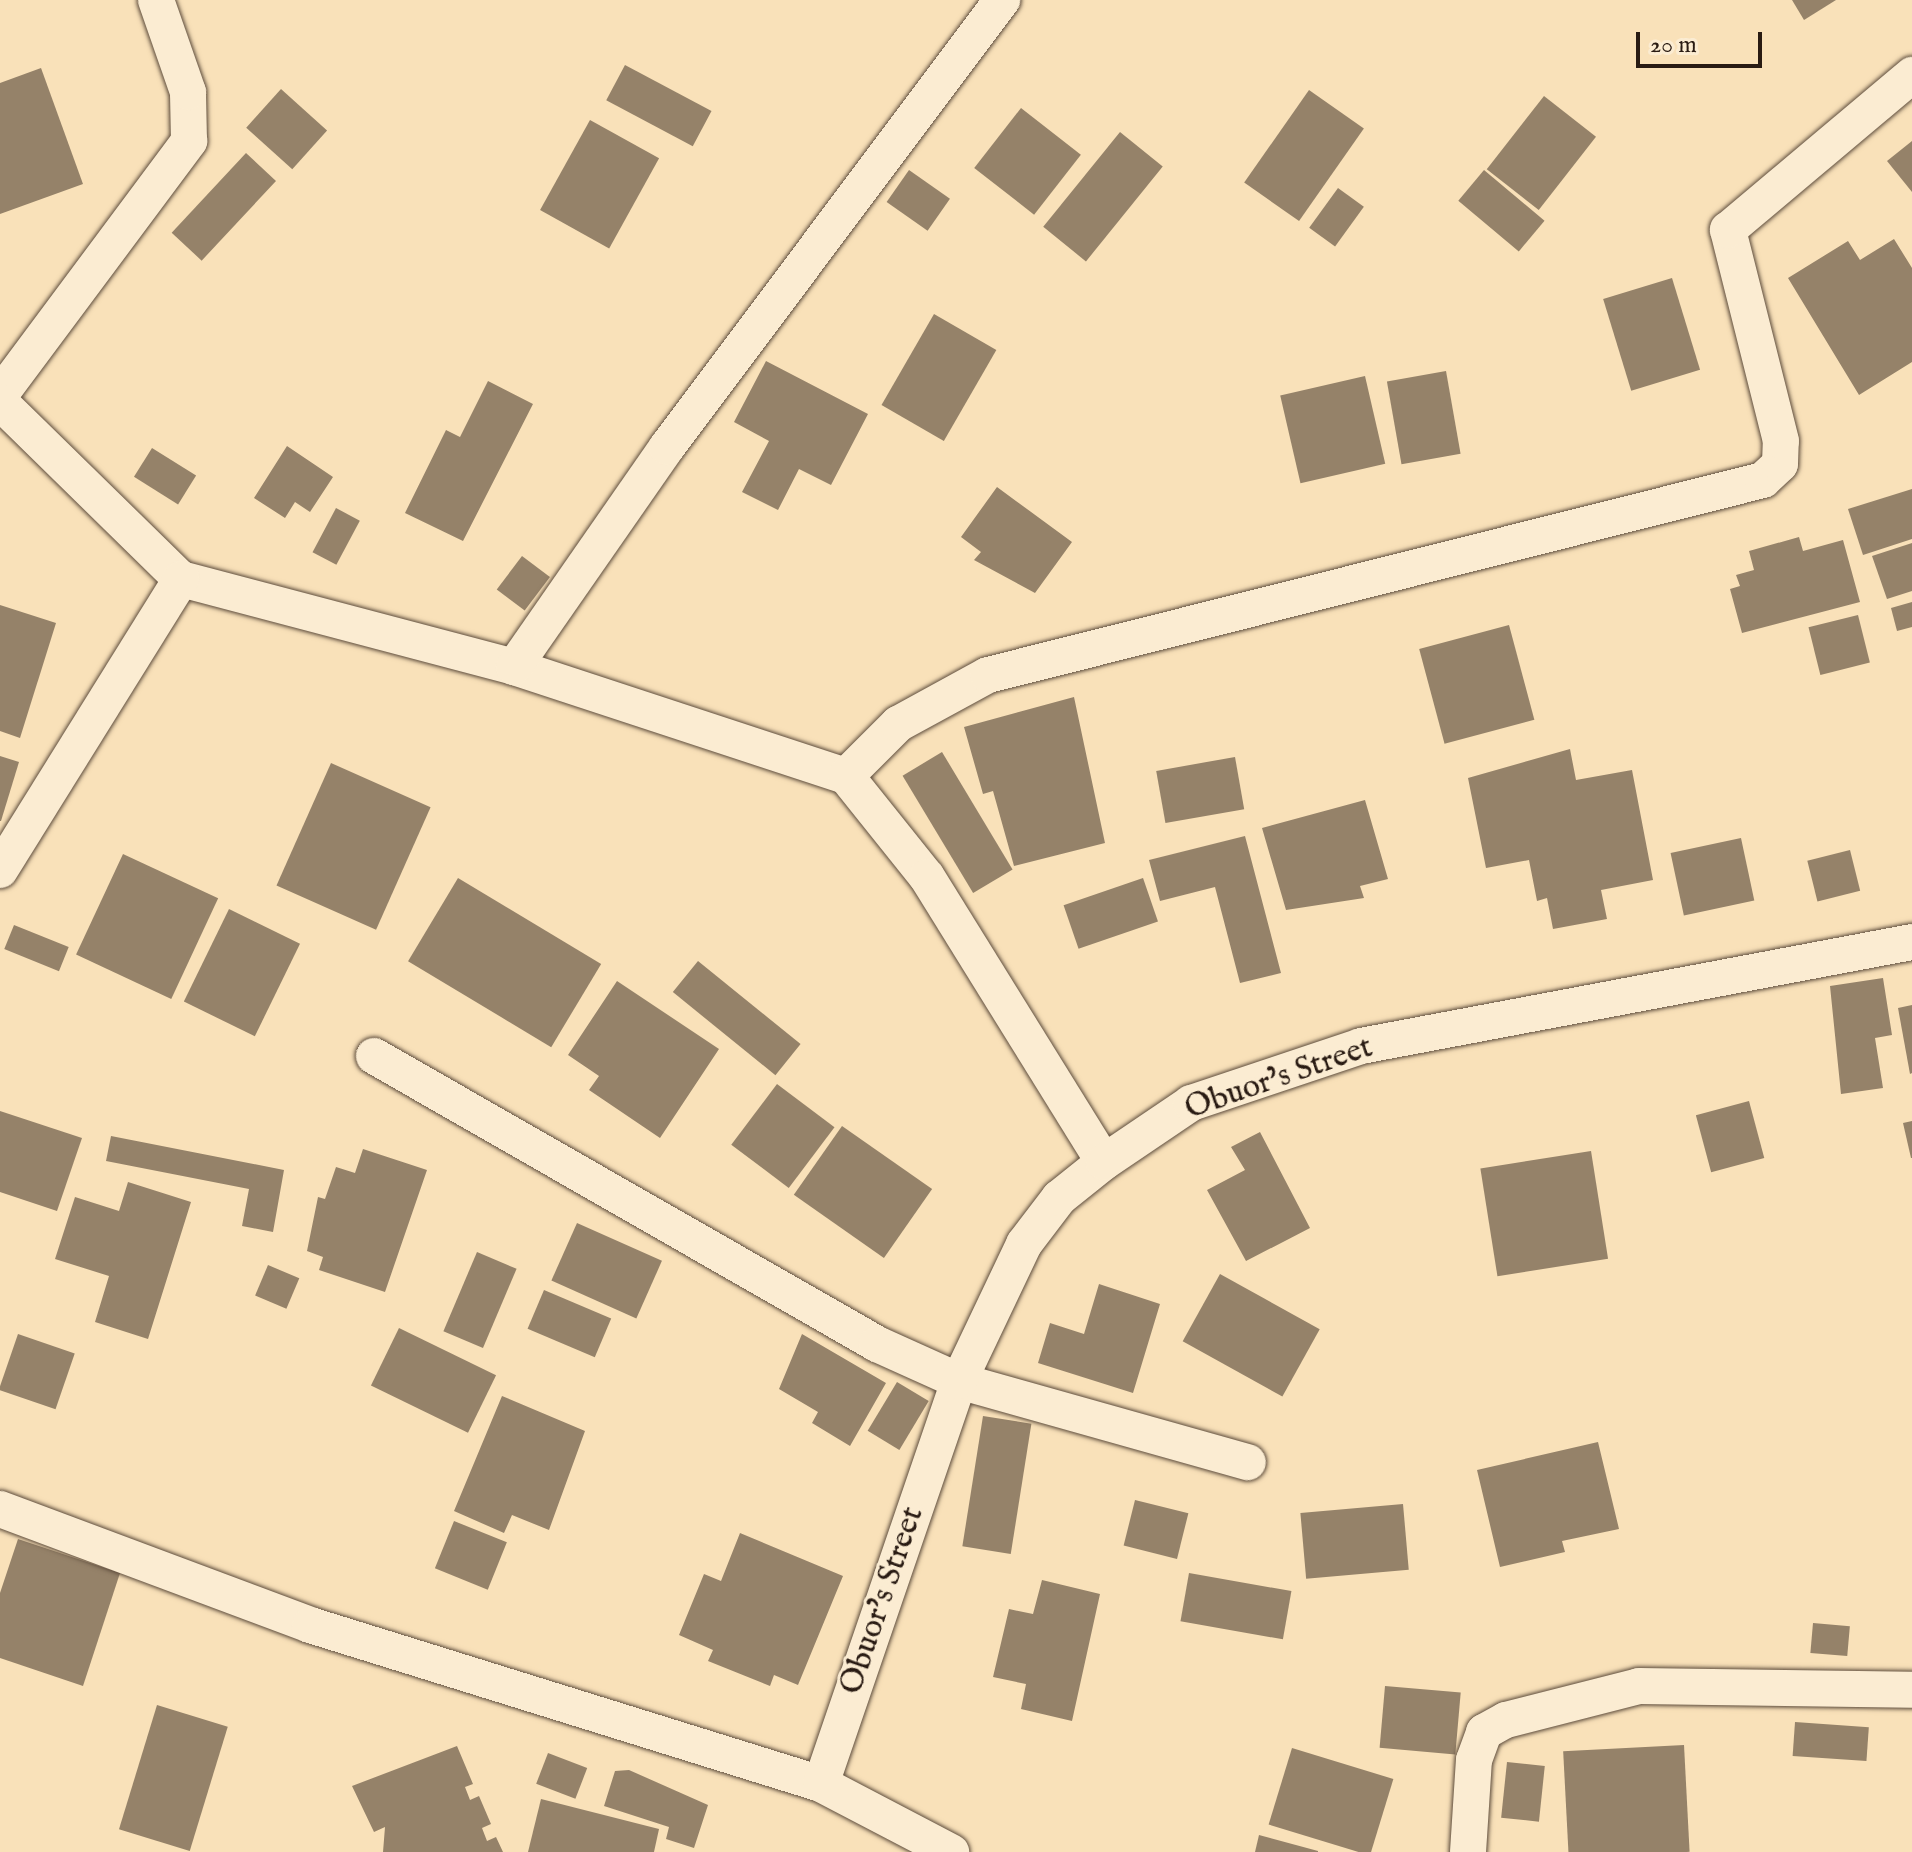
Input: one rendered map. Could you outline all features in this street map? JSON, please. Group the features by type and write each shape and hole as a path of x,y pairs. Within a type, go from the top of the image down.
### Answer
{"street":[{"path":"0,395 189,141 188,92 156,0"},
{"path":"514,667 757,324 1002,0"},
{"path":"846,776 898,724 988,675 1763,480 1780,464 1781,441 1728,230 1912,75"},
{"path":"0,402 181,579 514,667 846,776 927,877 1104,1162"},
{"path":"0,870 181,579"},
{"name":"Obuor’s Street","path":"821,1784 959,1381 1024,1244 1059,1198 1104,1162 1191,1103 1361,1046 1912,942"},
{"path":"374,1056 877,1344 959,1381 1248,1462"},
{"path":"0,1509 310,1625 821,1784 951,1852"},
{"path":"1468,1852 1474,1760 1484,1732 1506,1720 1639,1686 1912,1690"}],"building":[{"path":"1792,0 1836,0 1804,20"},
{"path":"625,65 712,111 693,146 606,100"},
{"path":"41,68 83,184 0,214 0,83"},
{"path":"281,89 327,130 292,169 246,128"},
{"path":"1309,90 1364,128 1299,221 1244,183"},
{"path":"1544,96 1596,137 1539,210 1487,169"},
{"path":"1021,108 1081,155 1034,215 974,168"},
{"path":"590,120 659,158 609,248 540,210"},
{"path":"1120,132 1163,167 1086,261 1043,227"},
{"path":"1912,141 1912,192 1887,161"},
{"path":"246,153 276,181 202,261 172,233"},
{"path":"909,170 950,199 928,231 887,202"},
{"path":"1484,170 1545,221 1519,251 1458,201"},
{"path":"1338,188 1364,207 1335,246 1309,228"},
{"path":"1894,239 1912,268 1912,362 1859,395 1788,278 1848,241 1860,260"},
{"path":"1672,278 1700,370 1631,391 1603,299"},
{"path":"934,314 996,350 944,441 882,405"},
{"path":"766,361 868,414 831,485 799,469 778,510 742,492 769,441 734,422"},
{"path":"1446,371 1461,454 1401,464 1387,381"},
{"path":"1365,376 1385,464 1300,483 1280,396"},
{"path":"488,381 533,404 463,541 405,513 446,430 460,437"},
{"path":"287,446 333,477 310,512 295,502 285,518 254,498"},
{"path":"152,448 196,476 178,504 134,477"},
{"path":"997,487 1072,542 1035,593 974,560 981,552 961,537"},
{"path":"1912,489 1912,539 1863,555 1848,509"},
{"path":"336,508 360,521 336,565 313,552"},
{"path":"1799,537 1803,551 1843,540 1860,602 1742,633 1730,589 1740,586 1736,575 1754,570 1749,551"},
{"path":"1912,543 1912,591 1887,599 1872,556"},
{"path":"522,556 550,577 525,611 497,590"},
{"path":"1912,602 1912,627 1897,631 1891,608"},
{"path":"0,605 56,623 20,738 0,731"},
{"path":"1858,615 1870,663 1820,675 1809,627"},
{"path":"1509,625 1534,720 1445,744 1419,649"},
{"path":"1074,697 1105,843 1014,866 993,791 983,794 964,727"},
{"path":"1570,749 1576,780 1632,770 1653,880 1601,890 1607,919 1553,929 1547,898 1537,901 1529,860 1486,868 1468,778"},
{"path":"942,752 1013,869 973,893 903,776"},
{"path":"0,756 19,762 1,821 0,821"},
{"path":"1235,757 1244,809 1165,823 1156,771"},
{"path":"331,763 431,807 376,930 276,885"},
{"path":"1365,800 1388,879 1360,886 1364,898 1286,910 1262,828"},
{"path":"1245,836 1281,973 1240,983 1215,887 1160,901 1149,860"},
{"path":"1741,838 1754,901 1684,916 1671,853"},
{"path":"1850,850 1860,891 1817,901 1807,861"},
{"path":"123,854 218,898 171,999 76,955"},
{"path":"458,878 601,964 551,1047 408,961"},
{"path":"1143,878 1158,921 1079,949 1064,905"},
{"path":"229,909 300,944 255,1036 184,1002"},
{"path":"14,925 69,947 59,971 4,949"},
{"path":"698,961 801,1044 775,1075 673,992"},
{"path":"1883,978 1892,1035 1875,1038 1883,1088 1841,1094 1830,986"},
{"path":"617,981 719,1049 660,1138 589,1090 599,1076 568,1055"},
{"path":"1912,1005 1912,1073 1910,1074 1898,1008"},
{"path":"777,1084 835,1127 789,1188 731,1145"},
{"path":"1749,1101 1764,1158 1711,1172 1696,1115"},
{"path":"0,1111 82,1138 57,1211 0,1192"},
{"path":"1912,1121 1912,1158 1911,1158 1903,1123"},
{"path":"842,1126 932,1189 884,1258 794,1195"},
{"path":"1260,1132 1310,1228 1246,1261 1207,1190 1245,1170 1231,1147"},
{"path":"111,1136 284,1170 273,1232 242,1226 249,1189 106,1161"},
{"path":"363,1149 427,1170 385,1292 319,1270 323,1257 307,1251 318,1197 325,1199 336,1167 355,1173"},
{"path":"1591,1151 1608,1259 1497,1276 1480,1169"},
{"path":"128,1182 191,1202 148,1339 95,1322 109,1276 55,1259 75,1197 119,1211"},
{"path":"577,1223 662,1261 636,1318 551,1281"},
{"path":"477,1252 517,1269 483,1348 443,1331"},
{"path":"268,1265 299,1278 286,1309 255,1295"},
{"path":"1220,1274 1320,1329 1282,1397 1183,1341"},
{"path":"1099,1284 1160,1304 1133,1393 1038,1363 1050,1323 1084,1334"},
{"path":"544,1290 611,1319 595,1357 528,1329"},
{"path":"399,1328 496,1375 468,1433 371,1386"},
{"path":"18,1334 75,1354 56,1409 0,1390"},
{"path":"802,1334 886,1383 850,1446 812,1423 818,1412 779,1389"},
{"path":"897,1382 929,1401 899,1450 868,1431"},
{"path":"502,1396 585,1431 549,1530 512,1515 504,1533 454,1511"},
{"path":"983,1416 1031,1424 1011,1554 962,1546"},
{"path":"1598,1442 1619,1529 1562,1541 1565,1552 1500,1567 1477,1470"},
{"path":"1135,1500 1188,1513 1177,1559 1124,1546"},
{"path":"1403,1504 1409,1570 1306,1579 1300,1513"},
{"path":"454,1521 507,1542 488,1590 435,1568"},
{"path":"740,1533 843,1576 798,1685 774,1675 770,1686 708,1661 713,1650 679,1635 704,1574 721,1581"},
{"path":"18,1539 120,1573 83,1686 0,1658 0,1593"},
{"path":"1189,1573 1291,1591 1283,1639 1180,1621"},
{"path":"1042,1580 1100,1594 1072,1721 1021,1709 1026,1684 993,1677 1009,1609 1033,1614"},
{"path":"1813,1623 1850,1626 1847,1656 1810,1653"},
{"path":"1385,1686 1461,1693 1455,1754 1380,1748"},
{"path":"157,1705 228,1727 190,1851 119,1829"},
{"path":"1795,1722 1869,1727 1866,1761 1793,1756"},
{"path":"1684,1745 1690,1852 1568,1852 1563,1751"},
{"path":"457,1746 473,1784 465,1787 470,1800 479,1796 491,1824 482,1828 487,1841 496,1837 503,1852 383,1852 385,1827 374,1832 352,1786"},
{"path":"1292,1748 1393,1779 1371,1852 1359,1852 1269,1825"},
{"path":"548,1753 587,1768 575,1799 536,1784"},
{"path":"1507,1762 1545,1766 1539,1822 1501,1818"},
{"path":"629,1770 708,1805 694,1848 666,1839 669,1827 604,1806 615,1771"},
{"path":"541,1799 659,1829 654,1852 528,1852"},
{"path":"1259,1835 1318,1851 1318,1852 1255,1852"}]}
